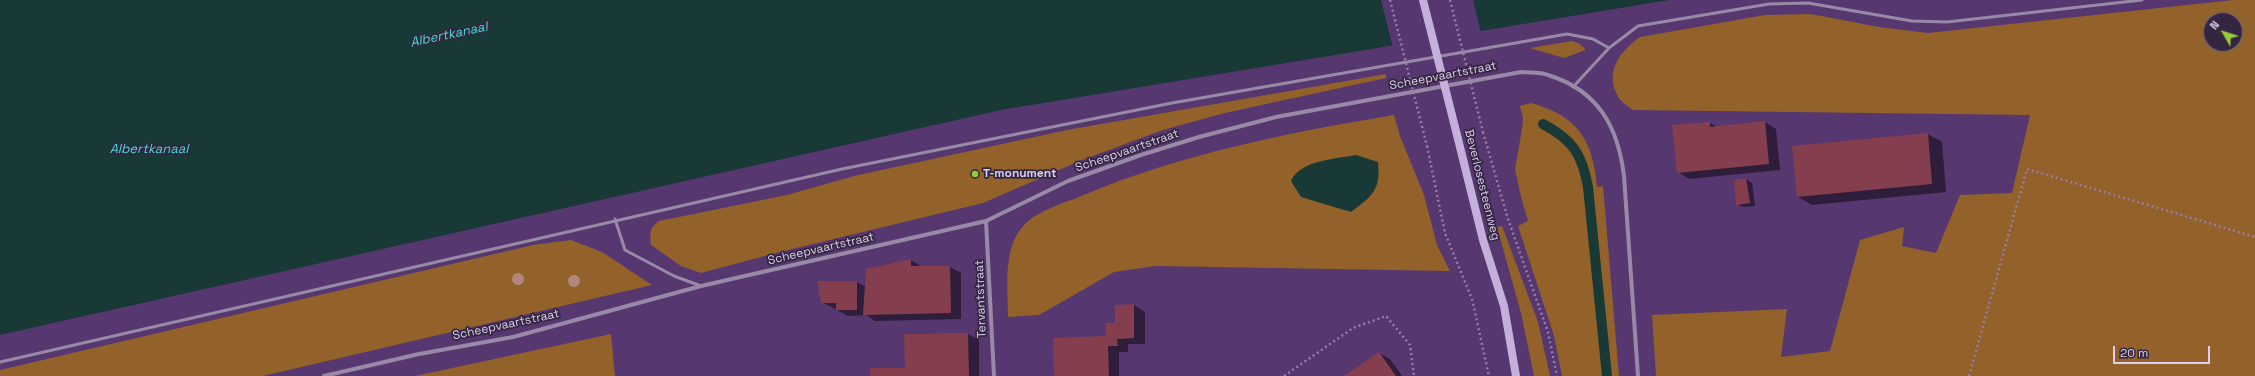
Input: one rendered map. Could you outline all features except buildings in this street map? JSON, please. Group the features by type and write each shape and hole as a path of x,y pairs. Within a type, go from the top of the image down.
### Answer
{"street":[{"name":"Beverlosesteenweg","path":"1423,0 1483,240 1504,306 1516,376"},
{"name":"Scheepvaartstraat","path":"324,376 419,354 513,337 701,286 986,221 1068,182 1141,155 1199,137 1276,118 1521,72 1548,75 1573,87 1597,105 1614,129 1621,151 1638,376"},
{"name":"Tervantstraat","path":"986,221 994,376"}],"lane":[{"path":"1573,87 1609,48 1638,26 1769,4 1808,3 1912,21 1947,22 2142,0"},
{"path":"0,362 615,219 842,169 1172,103 1567,34 1593,39 1609,48"},
{"path":"615,219 625,250 674,276 701,286"}],"path":[{"path":"1390,0 1427,146 1445,233 1472,299 1489,376"},
{"path":"1450,0 1483,132 1508,219 1548,332 1557,376"},
{"path":"1969,376 2027,169 2255,237"},
{"path":"1284,376 1352,328 1386,316 1410,345 1414,376"}],"shaded area":[{"path":"2233,0 2255,0 2255,376 1656,376 1652,315 1787,309 1781,357 1830,351 1860,240 1904,227 1902,246 1936,253 1960,195 2012,193 2030,115 1633,110 1620,100 1614,89 1613,71 1620,56 1640,37 1765,15 1811,14 1879,27 1928,33"},
{"path":"1572,41 1580,44 1586,50 1564,58 1530,48"},
{"path":"1386,74 1386,78 1225,113 1163,130 1082,160 983,203 780,252 701,273 681,266 651,245 651,231 653,226 659,221 787,195 854,176 1067,130"},
{"path":"1531,103 1547,108 1561,115 1580,132 1587,143 1592,156 1597,187 1603,186 1619,376 1562,376 1554,336 1518,226 1528,221 1515,169 1523,118 1520,106"},
{"path":"1394,115 1400,136 1424,195 1437,245 1450,271 1156,266 1114,272 1039,315 1008,317 1007,280 1013,244 1018,233 1025,224 1043,212 1117,182 1195,157 1314,129"},
{"path":"1502,226 1538,322 1550,376 1534,376 1521,313 1497,227"},
{"path":"571,240 602,252 652,285 263,376 0,376 0,370 533,245"},
{"path":"611,334 615,376 415,376"}],"water":[{"name":"Albertkanaal","path":"0,0 1669,0 1001,110 0,335"},
{"path":"1356,155 1378,162 1379,172 1374,192 1351,212 1301,197 1291,181 1296,174 1310,165 1329,159"}],"pier":[{"path":"1381,0 1473,0 1481,33 1393,48"}],"waterway":[{"path":"1543,124 1569,142 1579,157 1586,175 1607,376"}],"place":[{"name":"T-monument","path":"975,174"}]}
